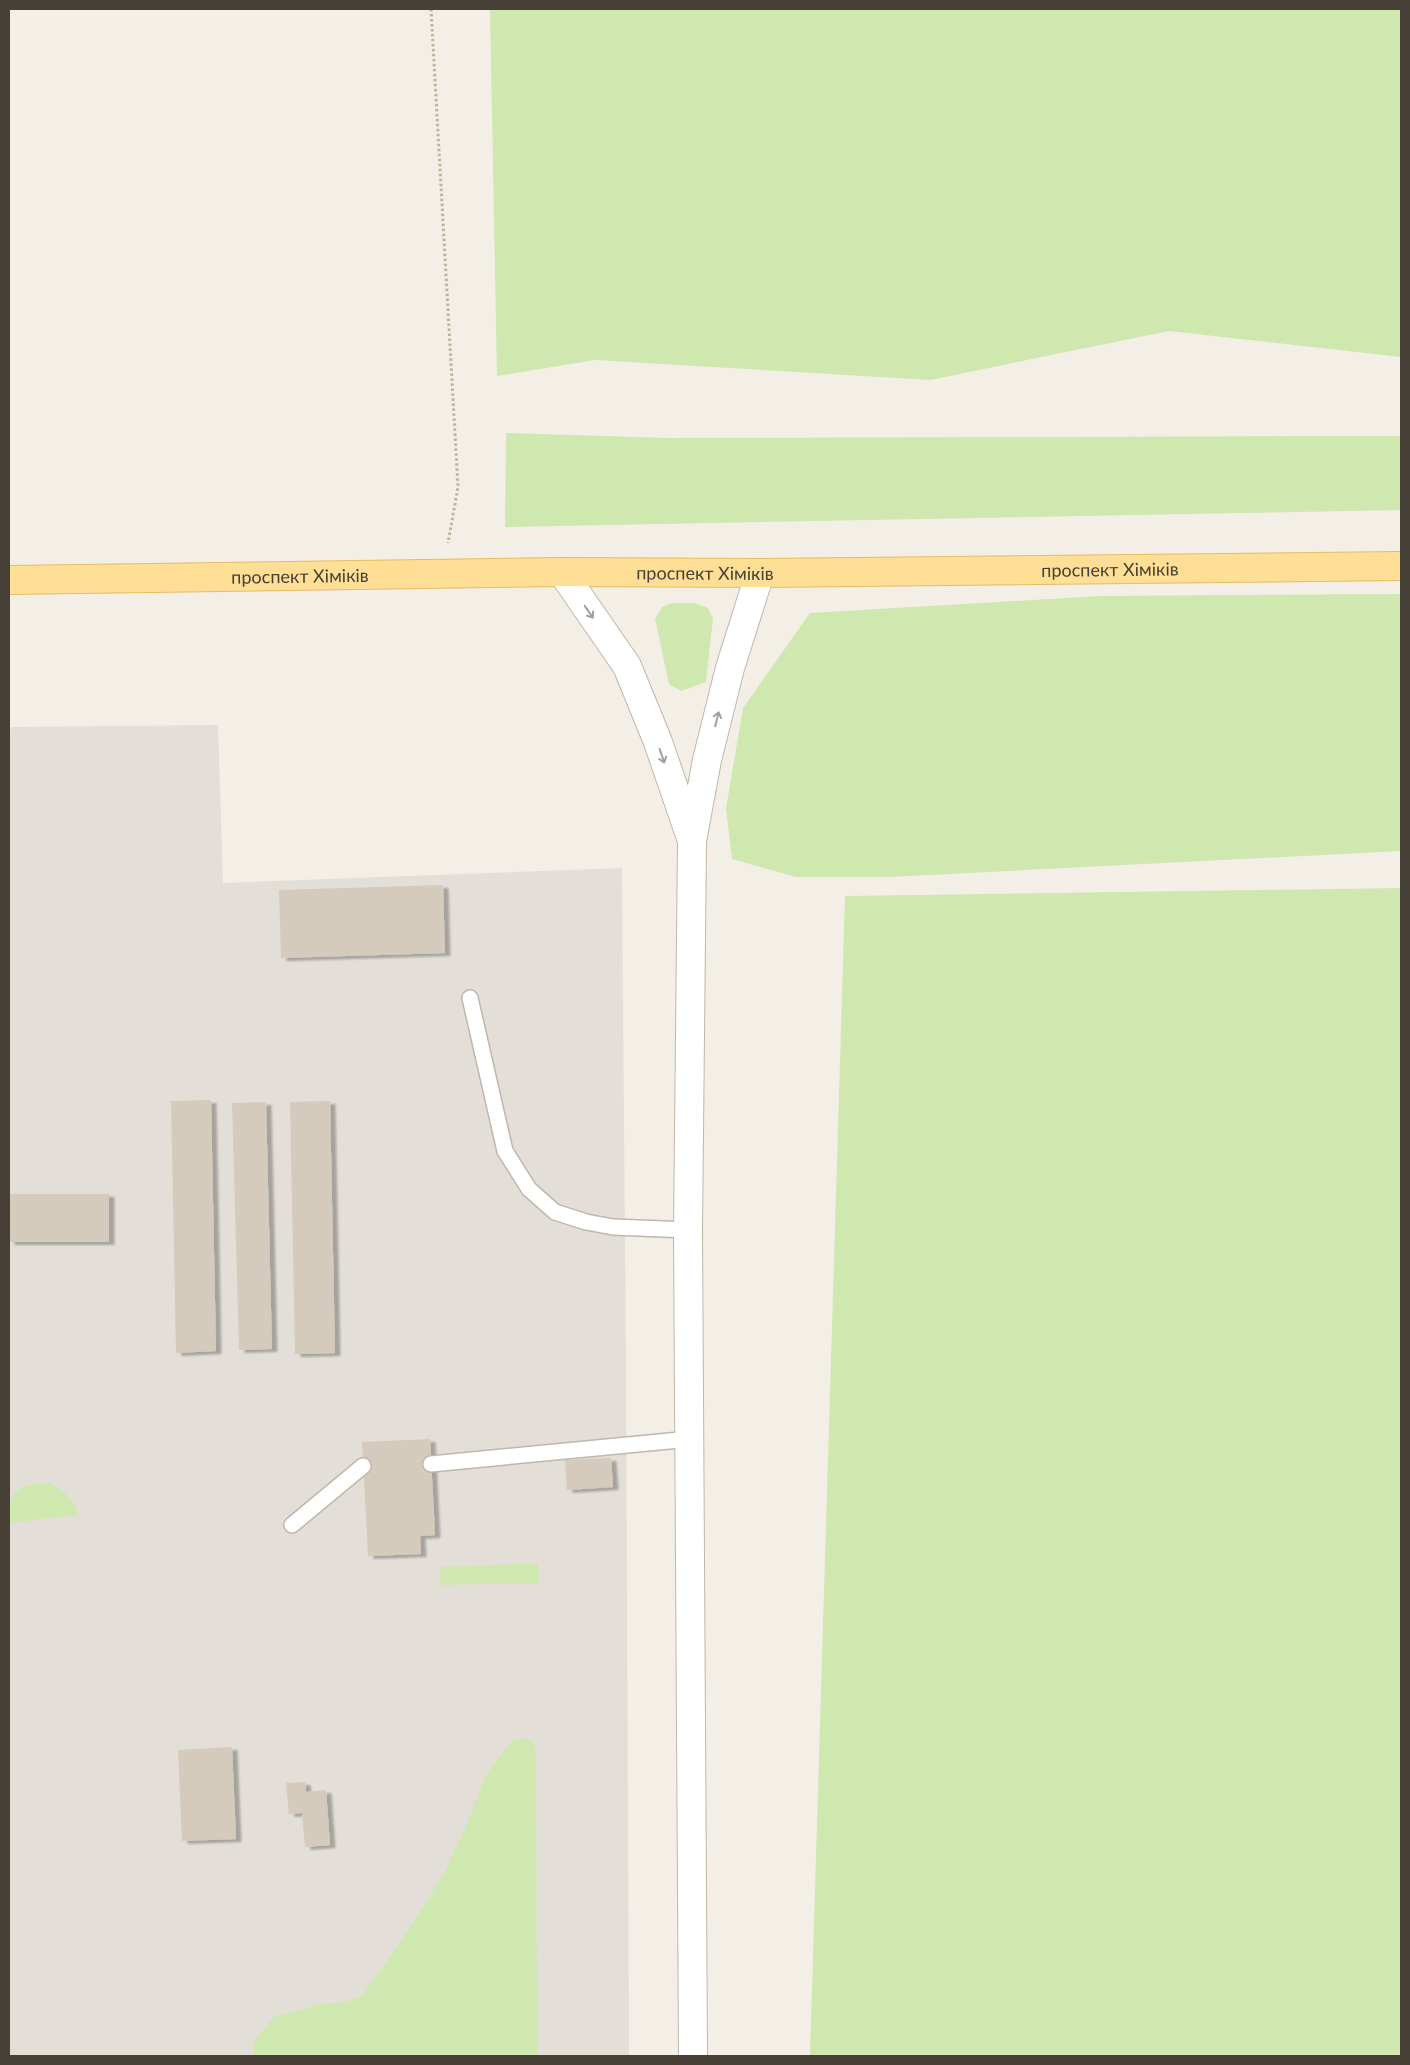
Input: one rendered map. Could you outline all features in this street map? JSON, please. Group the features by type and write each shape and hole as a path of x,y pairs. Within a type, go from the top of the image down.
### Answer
{"main road":[{"name":"проспект Хіміків","path":"9,580 562,572 760,573 1401,566"}],"street":[{"path":"562,572 627,666 658,742 692,841"},
{"path":"693,2056 688,1230 692,841 707,760 730,668 760,573"}],"lane":[{"path":"470,998 505,1151 529,1189 555,1212 586,1222 613,1227 688,1230"},
{"path":"432,1464 690,1439"},
{"path":"292,1525 364,1466"}],"path":[{"path":"431,9 458,488 442,575"}],"shaded area":[{"path":"218,725 223,883 622,868 629,2056 9,2056 9,731 12,727"}],"green space":[{"path":"490,9 1401,9 1401,357 1169,331 930,380 595,360 497,376"},
{"path":"506,433 668,438 1401,436 1401,510 505,527"},
{"path":"1401,594 1401,851 890,877 796,877 732,859 726,808 743,708 810,613 1100,596"},
{"path":"672,603 695,603 708,608 713,618 706,682 681,691 669,684 655,619 662,607"},
{"path":"1401,888 1401,2056 810,2056 845,896"},
{"path":"49,1483 64,1492 74,1504 78,1515 9,1523 11,1503 17,1491 29,1485"},
{"path":"538,1563 539,1583 441,1585 439,1567"},
{"path":"526,1738 533,1742 536,1754 537,2056 254,2056 253,2043 274,2017 320,2004 345,2002 362,1996 401,1941 444,1874 467,1824 486,1775 512,1740"}],"building":[{"path":"443,885 445,953 281,958 279,890"},
{"path":"211,1100 216,1351 176,1353 171,1101"},
{"path":"330,1101 335,1353 295,1354 290,1102"},
{"path":"266,1102 272,1349 239,1350 232,1103"},
{"path":"9,1194 109,1194 109,1242 9,1242"},
{"path":"430,1439 435,1535 420,1536 421,1554 368,1556 362,1442"},
{"path":"611,1458 613,1487 567,1490 565,1460"},
{"path":"232,1747 236,1839 182,1841 178,1750"},
{"path":"305,1782 306,1792 326,1790 330,1845 305,1847 302,1813 289,1814 286,1783"}]}
